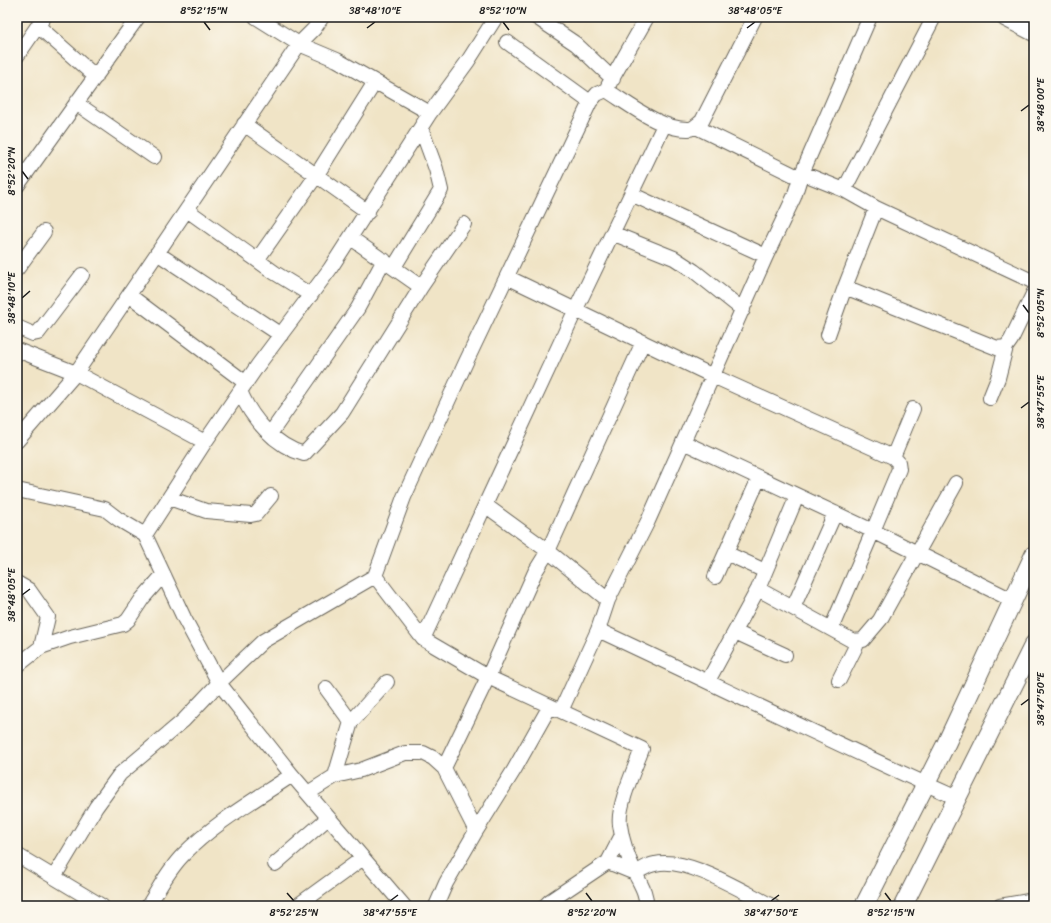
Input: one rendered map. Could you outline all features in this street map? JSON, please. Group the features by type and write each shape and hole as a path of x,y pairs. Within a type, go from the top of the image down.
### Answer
{"main road":[{"path":"1006,17 1034,32"},
{"path":"864,906 946,744 1034,555"},
{"path":"903,906 1034,644"}],"street":[{"path":"17,186 138,17"},
{"path":"256,17 299,44 337,60 430,113"},
{"path":"17,441 76,373 299,44 314,29 322,17"},
{"path":"145,535 205,442 243,387 351,238 430,113 468,61 496,17"},
{"path":"536,17 576,44 609,84 664,125 690,129 696,127 702,121 755,17"},
{"path":"54,877 96,807 120,774 183,721 219,683 263,641 375,576 404,497 590,102 609,84 647,17"},
{"path":"844,190 934,17"},
{"path":"436,906 446,883 476,831 514,770 555,709 598,630 608,600 648,521 794,196 801,176 869,18"},
{"path":"17,56 40,20 96,76"},
{"path":"507,42 590,102"},
{"path":"256,260 316,176 375,82"},
{"path":"76,103 154,157"},
{"path":"244,124 368,212"},
{"path":"423,639 576,309 664,125"},
{"path":"696,127 801,176 844,190 876,208 1034,282"},
{"path":"270,434 441,190 436,169 421,128"},
{"path":"631,194 766,256"},
{"path":"828,335 876,208"},
{"path":"186,210 256,260 311,295"},
{"path":"129,295 243,387 246,405 256,420 270,434 296,452 304,454 342,413 421,287 464,224"},
{"path":"17,269 44,232"},
{"path":"612,234 674,258 694,271 743,310"},
{"path":"351,238 421,287"},
{"path":"157,253 281,335"},
{"path":"17,326 34,334 38,333 82,275"},
{"path":"507,277 713,376 893,456 898,462 899,469 831,629"},
{"path":"845,287 997,348 1006,347"},
{"path":"990,398 998,378 1006,347 1011,340 1034,292"},
{"path":"444,768 488,677 535,572 548,551 643,342"},
{"path":"17,350 76,373 205,442"},
{"path":"893,456 914,409"},
{"path":"683,442 873,531 1012,600"},
{"path":"715,577 759,478"},
{"path":"839,680 858,642 868,635 880,620 916,552 956,483"},
{"path":"17,490 105,509 118,519 145,535 163,575 219,683 328,818 404,906"},
{"path":"169,498 206,511 251,515 256,514 271,496"},
{"path":"708,681 758,590 797,496"},
{"path":"485,504 548,551 608,600"},
{"path":"793,608 835,513"},
{"path":"726,552 765,571"},
{"path":"17,666 41,648 70,637 123,624 128,620 142,599 163,575"},
{"path":"375,576 423,639 488,677 642,749 627,788 619,818 622,835 635,874 645,892 646,906"},
{"path":"17,583 29,590 48,618 41,648"},
{"path":"758,590 858,642"},
{"path":"598,630 708,681 855,753 957,798"},
{"path":"735,632 785,655"},
{"path":"335,776 351,722 387,682"},
{"path":"326,688 351,722"},
{"path":"308,793 335,776 361,770 405,753 423,753 433,758 444,768 476,831"},
{"path":"148,906 169,872 182,856 209,831 292,774"},
{"path":"275,864 328,818"},
{"path":"545,906 550,901 608,862 622,835"},
{"path":"17,855 102,906"},
{"path":"297,906 363,858"},
{"path":"608,862 635,874"},
{"path":"635,874 655,864 678,864 732,885 772,906"},
{"path":"1000,906 1034,900"}]}
